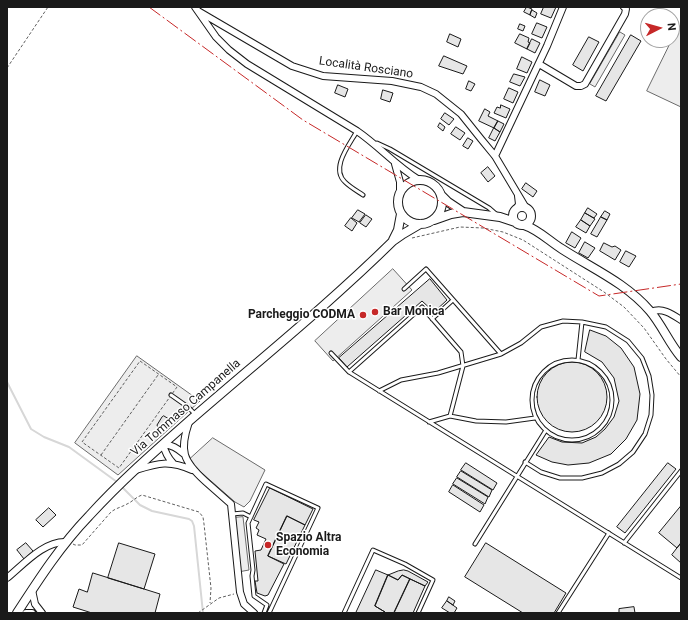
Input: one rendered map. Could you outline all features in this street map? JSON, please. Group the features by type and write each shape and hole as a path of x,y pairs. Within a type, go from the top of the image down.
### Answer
{"main road":[{"path":"463,212 448,202 441,195 439,190 428,182 419,180 410,182 400,192 398,205 401,214 407,220 416,224 463,212 500,217 537,231 558,247 612,279 636,296 651,312 681,357"},
{"path":"433,220 437,217 441,208 441,195"},
{"path":"500,217 515,211 520,207 526,208 537,231"},
{"path":"515,211 513,216 515,222"},
{"name":"Via Tommaso Campanella","path":"393,241 398,230 401,214"},
{"path":"524,225 529,221 531,216"},
{"name":"Via Tommaso Campanella","path":"17,613 66,542 134,470 316,311 393,241 420,224"}],"street":[{"path":"494,156 539,64 562,7"},
{"path":"539,64 576,86 585,84 625,14 626,9 624,7"},
{"name":"Località Rosciano","path":"197,9 216,37 229,50 247,64 357,131 373,142 394,162 419,180"},
{"name":"Località Rosciano","path":"197,9 292,66 323,76 392,81 421,87 436,94 461,114 494,156 526,208"},
{"name":"Località Rosciano","path":"394,162 400,182 400,192"},
{"path":"515,211 518,204 518,195"},
{"path":"651,312 656,310 668,313 681,320"},
{"path":"184,454 185,433 189,422"},
{"path":"192,470 184,454 178,448 163,444 164,451 173,463 192,470 231,504 240,592 244,604 254,613"},
{"path":"134,470 173,463"},
{"path":"7,578 44,548 52,544 66,542"},
{"path":"32,590 35,604 42,613"},
{"path":"26,613 32,613"}],"lane":[{"path":"357,131 340,163 338,170 340,177 363,195"},
{"path":"373,142 390,149 489,208 500,217"},
{"path":"404,289 426,269 500,354"},
{"path":"432,319 453,300"},
{"path":"349,372 422,308 461,352 463,366 450,416"},
{"path":"379,391 401,380 438,373 500,354 521,343 541,327 562,321 582,322 606,327 628,341 642,358 649,376 652,395 651,415 645,434 633,452 619,464 602,473 582,478 560,478 541,472 526,462"},
{"path":"578,360 582,322"},
{"path":"331,353 349,372 681,578"},
{"path":"578,360 595,366 609,382 613,402 608,420 596,434 578,440 561,439 546,430 535,418 532,403 534,387 544,370 558,361 578,360"},
{"path":"171,395 188,407 196,415"},
{"path":"429,422 450,416 476,421 506,422 535,418"},
{"path":"475,544 546,430"},
{"path":"624,542 681,471"},
{"path":"264,613 267,605 254,596 248,523 266,484 318,508 269,613"},
{"path":"232,514 243,513 251,517"},
{"path":"558,613 609,533"},
{"path":"344,613 373,550 405,564 433,580 418,613"}],"path":[{"path":"7,68 48,7"},
{"path":"408,237 422,237 439,231 460,227 483,228 503,232 523,240 604,292 624,307 644,328 681,377"},
{"path":"140,361 158,374 177,387 119,468 82,442 140,361"},
{"path":"101,456 158,374"},
{"path":"75,545 82,545 115,509 130,503 142,495 199,512 203,517 211,588 210,603"},
{"path":"198,613 219,598 240,592"}],"shaded area":[{"path":"681,27 681,107 647,91 668,48 680,48"},
{"path":"620,32 625,35 595,87 590,84"},
{"name":"Parcheggio CODMA","path":"393,269 412,290 333,361 315,341"},
{"path":"137,356 200,401 118,475 75,443"},
{"path":"213,438 265,470 250,501 244,507 235,502 195,467 190,459"},
{"path":"243,517 249,570 238,572 232,518"}],"building":[{"path":"527,7 532,9 530,15 524,12"},
{"path":"544,7 556,7 551,18 541,14"},
{"path":"532,10 537,13 535,18 530,15"},
{"path":"537,23 547,27 542,38 532,34"},
{"path":"520,24 525,26 523,31 518,29"},
{"path":"450,34 461,39 458,47 447,42"},
{"path":"520,34 529,38 528,42 530,43 527,49 515,43"},
{"path":"631,35 640,40 606,101 596,96"},
{"path":"589,37 599,42 583,71 573,65"},
{"path":"532,39 540,43 535,53 527,49"},
{"path":"444,56 467,66 463,74 439,66"},
{"path":"522,57 532,62 527,73 517,69"},
{"path":"514,74 525,77 520,86 510,82"},
{"path":"540,80 550,85 545,96 535,92"},
{"path":"469,81 475,84 471,91 466,89"},
{"path":"338,85 348,89 345,97 335,93"},
{"path":"509,88 518,92 513,103 504,99"},
{"path":"383,90 393,93 390,102 381,99"},
{"path":"501,105 510,109 506,118 494,113 497,107 500,108"},
{"path":"485,109 490,112 488,116 498,121 494,128 479,121"},
{"path":"445,113 454,119 449,125 441,119"},
{"path":"498,121 504,124 500,132 494,128"},
{"path":"440,123 445,127 443,131 438,127"},
{"path":"456,127 465,133 460,140 451,134"},
{"path":"494,128 500,132 495,141 489,138"},
{"path":"468,138 473,141 468,149 463,146"},
{"path":"488,167 495,176 488,182 481,173"},
{"path":"526,183 537,191 533,197 522,189"},
{"path":"588,208 597,214 594,218 585,213"},
{"path":"358,210 365,214 359,222 352,218"},
{"path":"605,211 610,214 607,220 601,217"},
{"path":"585,213 595,219 590,226 581,220"},
{"path":"366,215 372,219 366,227 360,223"},
{"path":"601,217 607,220 597,237 591,234"},
{"path":"351,218 357,223 352,231 345,226"},
{"path":"581,220 590,226 586,233 576,227"},
{"path":"572,232 581,238 575,248 566,243"},
{"path":"585,242 595,248 588,258 579,253"},
{"path":"604,243 612,247 615,246 621,250 615,260 600,251"},
{"path":"626,251 636,256 629,267 620,262"},
{"path":"430,279 447,300 434,312 422,301 347,367 339,358"},
{"path":"590,330 606,336 621,348 634,367 640,394 637,420 626,439 611,454 589,463 568,465 552,462 536,455 549,437 562,442 582,443 596,437 605,429 614,417 619,401 614,378 602,362 585,352"},
{"path":"572,362 591,368 601,378 607,397 601,416 591,426 572,432 553,426 543,416 537,397 543,378 553,368"},
{"path":"164,416 172,421 164,432 158,428 157,425"},
{"path":"466,463 497,483 493,490 461,470"},
{"path":"668,463 676,469 625,533 617,527"},
{"path":"461,471 492,490 489,497 457,477"},
{"path":"457,478 488,497 485,504 453,484"},
{"path":"453,485 484,505 480,512 449,492"},
{"name":"Spazio Altra Economia","path":"270,488 313,509 305,525 287,516 268,556 284,564 268,595 265,596 257,593 255,581 258,581 255,551 261,550 266,539 257,535 259,530 256,528 259,522 254,520"},
{"path":"681,506 681,543 677,548 659,533"},
{"path":"49,508 56,515 43,527 36,520"},
{"path":"287,516 305,525 286,564 268,556"},
{"path":"26,543 33,551 24,559 17,550"},
{"path":"119,543 155,554 144,589 108,578"},
{"path":"486,543 566,593 554,613 523,613 465,577"},
{"path":"681,543 681,563 672,555"},
{"path":"376,570 388,575 375,606 385,612 356,613"},
{"path":"404,570 428,582 425,586 402,575 398,580 388,575"},
{"path":"93,573 160,594 155,613 92,613 73,607 79,589 87,592"},
{"path":"388,575 398,580 402,575 410,579 394,613 384,613 385,612 375,606"},
{"path":"410,579 425,586 413,613 394,613"},
{"path":"449,597 455,601 453,605 447,601"},
{"path":"447,601 457,608 454,613 450,613 442,608"},
{"path":"634,607 635,613 619,613 619,609"}],"waterway":[{"path":"7,382 31,429 44,437 69,447 117,482"},
{"path":"121,486 140,505 152,511 189,519 192,521 194,526 203,613"}],"power":[{"path":"149,7 303,120 599,296 681,284"}],"place":[{"name":"Bar Monica","path":"375,312"},
{"name":"Parcheggio CODMA","path":"363,315"},
{"name":"Spazio Altra Economia","path":"268,545"}]}
